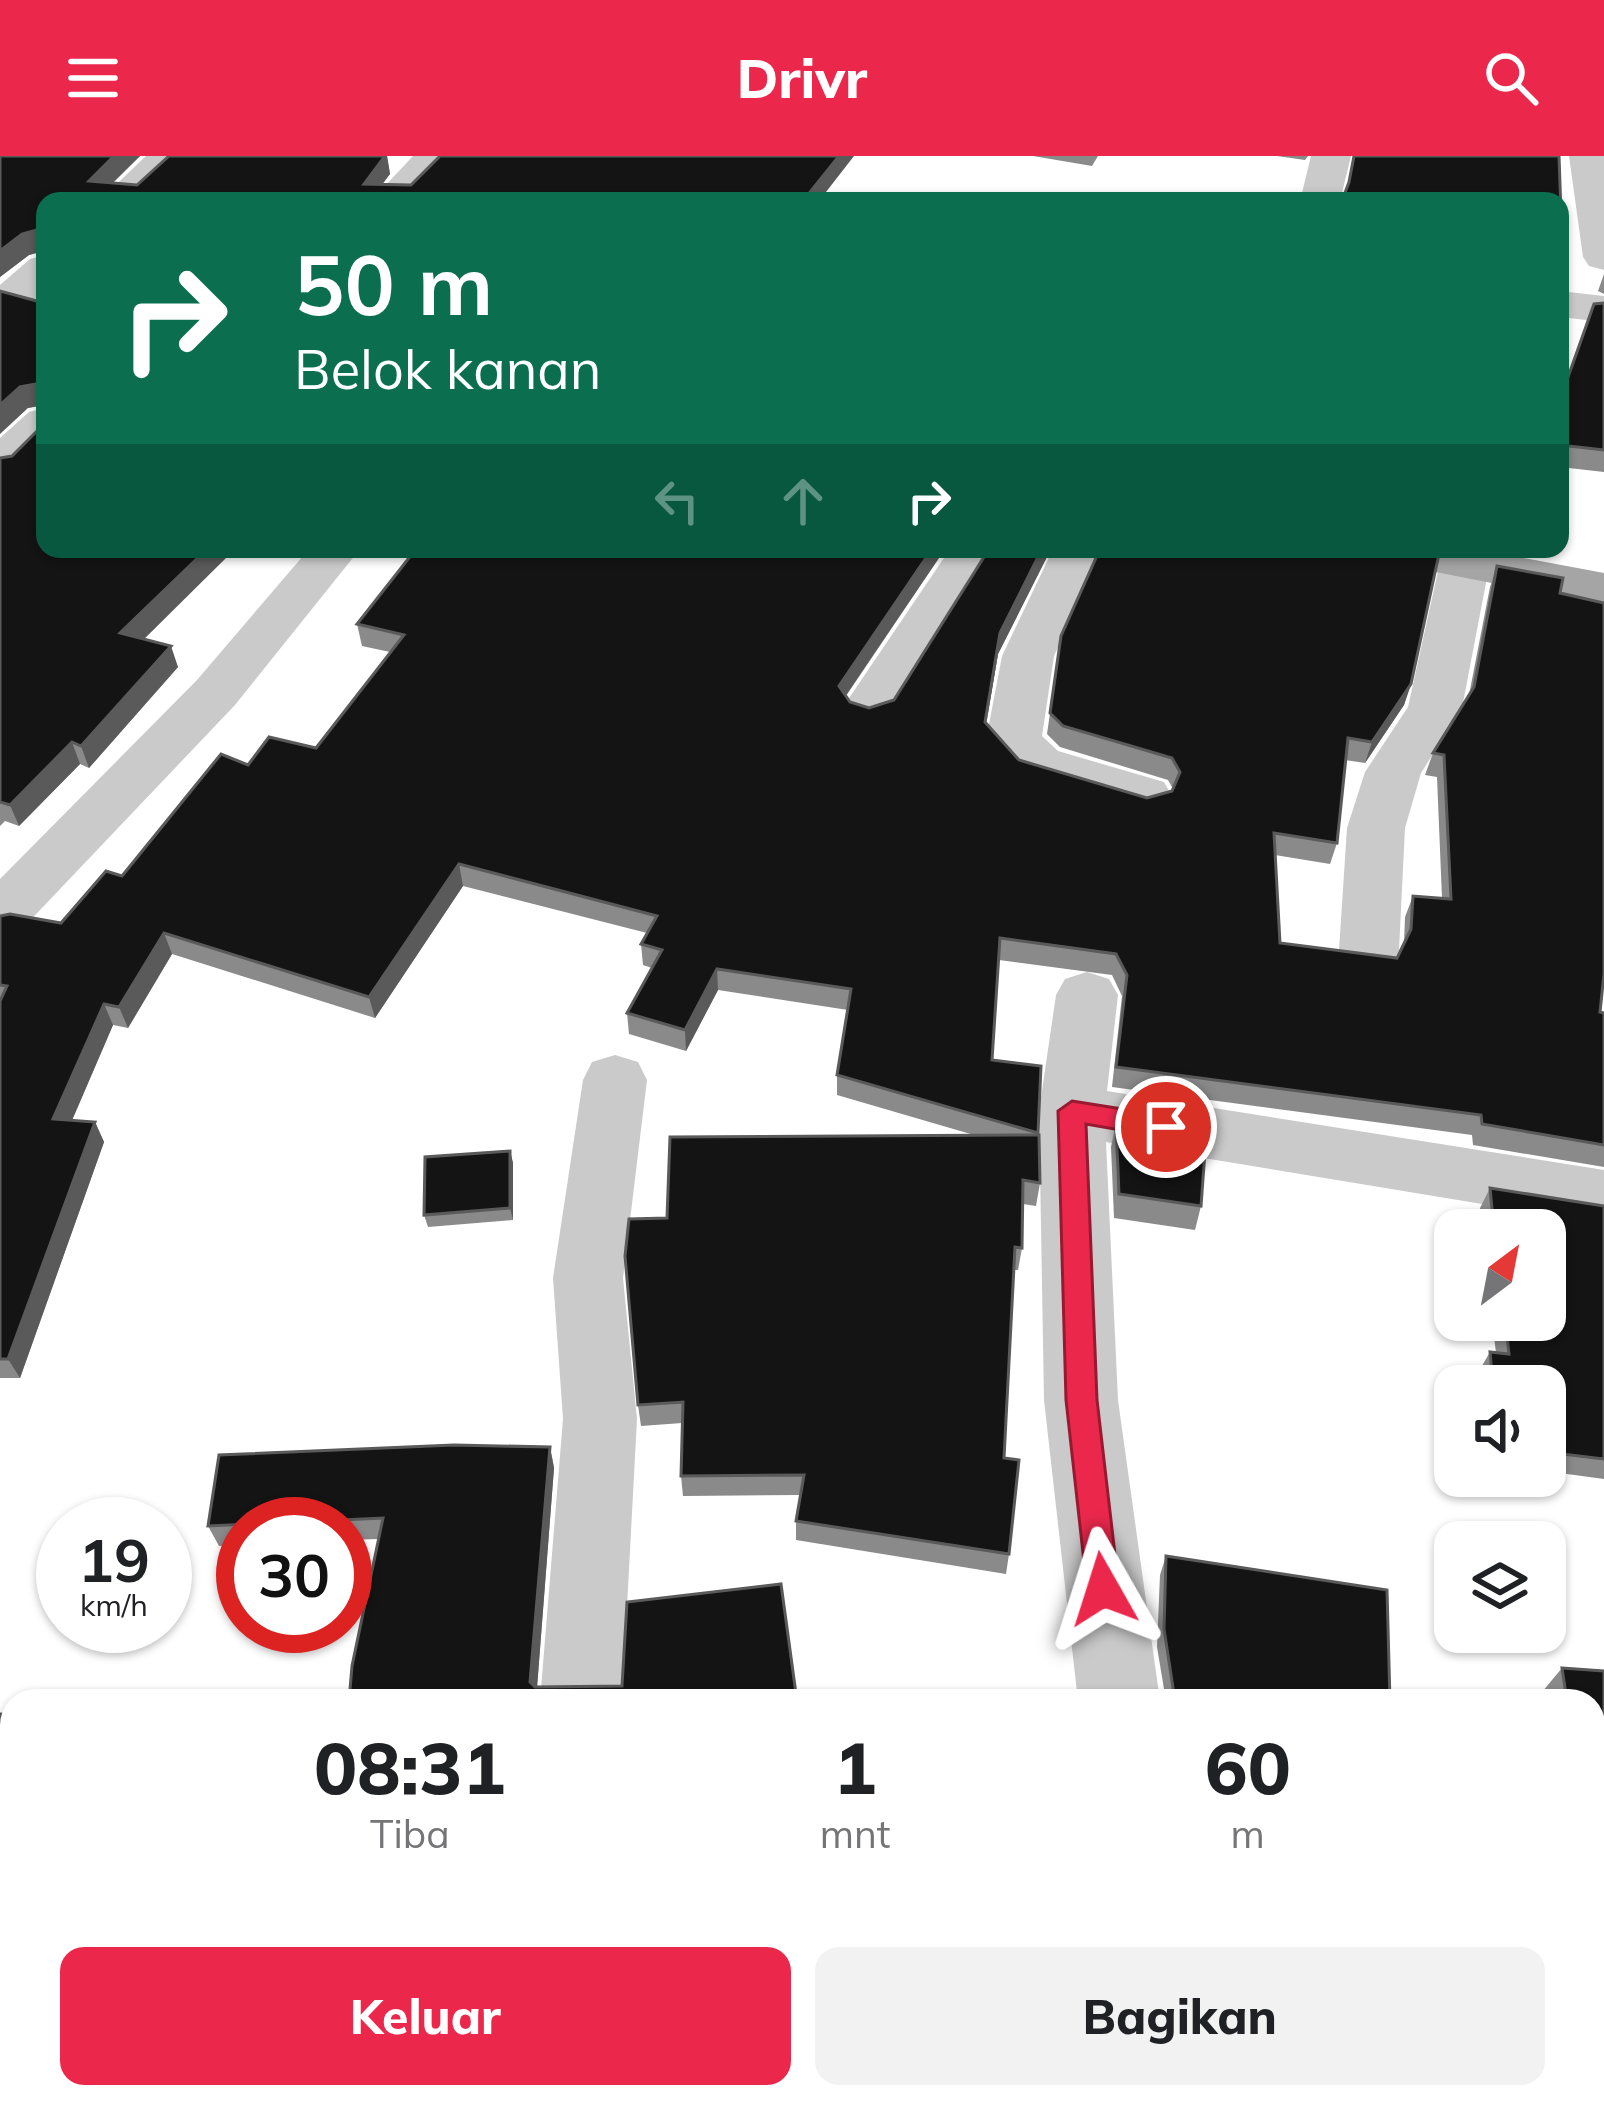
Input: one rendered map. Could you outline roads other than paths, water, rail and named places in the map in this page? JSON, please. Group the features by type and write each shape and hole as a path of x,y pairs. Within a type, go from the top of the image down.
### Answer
{"main road":[{"path":"1443,558 1604,589"}],"street":[{"path":"129,192 169,156"},
{"path":"400,192 436,156"},
{"path":"1322,192 1331,156"},
{"path":"1589,156 1604,256"},
{"path":"1569,305 1604,309"},
{"path":"0,464 36,430"},
{"path":"0,914 242,664 303,597 328,558"},
{"path":"870,707 969,558"},
{"path":"1074,558 1028,656 1014,740 1019,752 1038,764 1144,796"},
{"path":"1369,950 1376,828 1394,772 1435,708 1465,562"},
{"path":"1087,994 1072,1111 1082,1400 1118,1689"},
{"path":"582,1689 600,1419 588,1278 616,1080"},
{"path":"1072,1111 1604,1197"}]}
